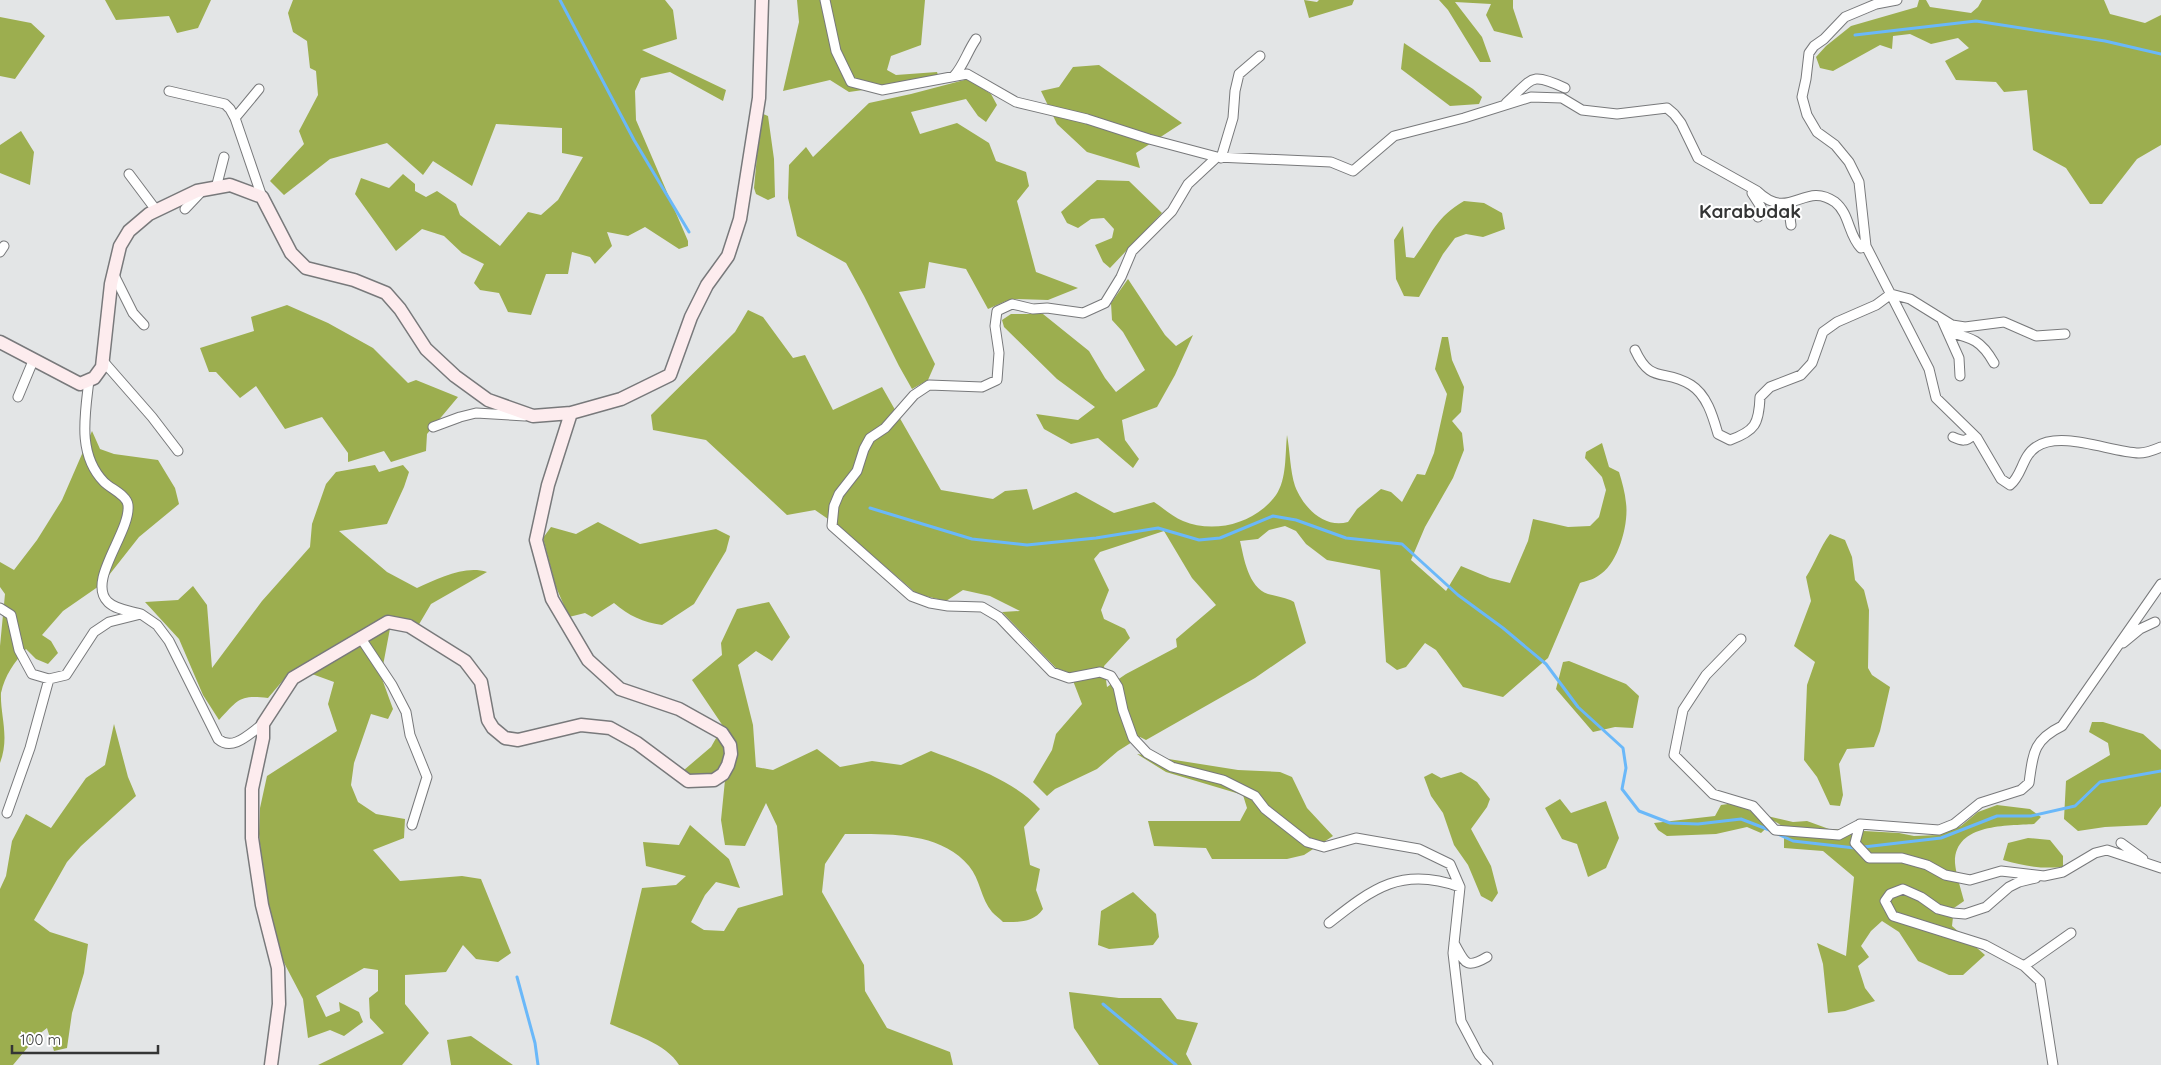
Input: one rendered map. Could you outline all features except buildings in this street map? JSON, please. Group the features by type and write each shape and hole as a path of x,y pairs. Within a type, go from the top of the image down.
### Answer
{"street":[{"path":"433,427 460,416 476,413 533,416 571,413 621,399 670,375 691,317 707,285 728,256 740,219 759,98 762,0"},
{"path":"825,0 836,52 850,82 882,90 967,74 1016,102 1087,119 1149,139 1219,157 1331,162 1353,172 1394,136 1464,118 1531,97 1562,98 1582,110 1617,114 1667,108 1681,123 1698,158 1740,181 1775,204 1788,203 1812,195 1824,197 1835,202 1845,212 1854,241 1861,248 1866,246"},
{"path":"1897,0 1869,6 1845,17 1824,39 1814,46 1809,53 1802,97 1807,115 1817,132 1835,145 1849,162 1859,182 1866,246 1929,370 1936,398 1974,435 2001,479 2010,485 2033,448 2044,442 2066,441 2139,453 2161,447"},
{"path":"954,76 962,67 969,49 976,39"},
{"path":"1260,56 1239,74 1235,91 1233,118 1219,157 1188,184 1172,211 1132,251 1121,277 1106,303 1083,313 1047,308 1034,309 1012,304 998,311 995,326 999,353 997,380 982,387 929,385 914,395 885,428 870,438 864,449 857,471 837,500 832,526 911,596 930,603 948,606 982,607 999,617 1052,672 1069,678 1100,672 1111,676 1118,687 1122,710 1133,738 1148,753 1172,767 1223,780 1255,796 1265,809 1307,842 1324,847 1356,838 1419,849 1450,864 1460,887 1453,953 1461,1021 1479,1055 1488,1065"},
{"path":"1502,106 1533,78 1541,77 1565,88"},
{"path":"235,118 259,90"},
{"path":"169,91 225,104 230,108 262,197 291,253 306,268 354,280 386,292 400,309 426,349 456,376 488,400 533,416"},
{"path":"185,209 210,189 224,158"},
{"path":"129,174 156,210"},
{"path":"1740,181 1757,198 1761,207 1758,217"},
{"path":"0,342 80,384 94,378 102,367 114,274 120,246 129,231 149,214 197,191 230,185 262,197"},
{"path":"1788,203 1791,225"},
{"path":"114,274 133,313 144,325"},
{"path":"1891,294 1910,299 1952,325 1965,327 2004,322 2036,336 2065,334"},
{"path":"1635,350 1641,363 1650,372 1672,376 1692,385 1709,406 1718,434 1730,440 1749,433 1759,418 1760,398 1770,387 1801,375 1812,363 1824,332 1837,322 1876,305 1891,294"},
{"path":"1941,318 1959,358 1960,376"},
{"path":"1948,332 1970,337 1980,343 1994,362"},
{"path":"18,398 33,361"},
{"path":"103,361 152,417 178,451"},
{"path":"88,380 83,431 90,460 103,481 126,498 128,506 127,516 102,578 102,592 108,602 116,607 142,614 157,625 169,641 218,739 224,744 232,744 263,724 293,678 388,622 409,626 466,661 480,682 488,720 493,728 505,738 518,740 581,725 610,728 637,744 688,781 714,780 723,774 730,754 730,745 722,733 679,709 620,689 588,660 552,599 536,540 548,485 571,413"},
{"path":"1953,437 1967,441 1974,435"},
{"path":"1741,639 1706,675 1683,710 1674,755 1713,794 1753,806 1775,830 1840,835 1860,824 1939,830 1954,824 1980,803 2020,790 2029,784 2036,747 2048,733 2062,726 2161,584"},
{"path":"2148,604 2161,599"},
{"path":"0,608 10,616 19,650 32,674 49,679 66,675 94,632 109,622 142,614"},
{"path":"2110,655 2140,629 2155,622"},
{"path":"360,637 392,685 406,712 410,735 427,777 412,825"},
{"path":"7,813 30,748 49,679"},
{"path":"263,724 263,738 252,789 252,838 262,905 278,968 279,1004 271,1065"},
{"path":"1860,824 1855,843 1869,858 1902,858 1927,865 1944,874 1970,880 2001,871 2044,876"},
{"path":"2121,843 2151,866"},
{"path":"2053,1065 2040,982 2024,966 1985,945 1893,916 1885,901 1890,894 1903,889 1921,897 1938,909 1953,914 1965,914 1986,907 2009,887 2020,882 2062,872 2095,853 2107,850 2161,868"},
{"path":"1329,923 1362,897 1382,886 1407,879 1439,879 1460,887"},
{"path":"2024,966 2071,934"},
{"path":"1454,943 1464,960 1470,964 1474,964 1487,957"}],"green space":[{"path":"105,0 211,0 198,28 177,33 169,16 116,20"},
{"path":"293,0 665,0 673,10 677,39 642,50 726,90 723,101 670,72 641,78 635,91 636,120 688,241 688,246 679,249 645,227 628,236 607,232 612,246 595,264 590,257 572,252 568,274 546,274 531,315 508,312 499,293 480,290 474,283 484,264 462,253 444,236 422,229 396,251 355,194 361,178 389,188 403,174 415,184 415,191 426,197 437,191 456,204 460,215 500,246 528,212 541,215 558,200 583,157 562,153 562,128 496,124 472,186 433,161 423,175 387,143 330,159 284,195 270,181 304,144 299,131 318,95 316,71 310,68 307,41 293,32 288,13"},
{"path":"797,0 925,0 921,45 891,56 887,70 896,75 937,72 938,75 884,87 849,92 830,80 783,91 799,22"},
{"path":"1304,0 1317,2 1319,0 1354,0 1352,5 1309,18"},
{"path":"1439,0 1513,0 1513,8 1523,38 1494,31 1486,15 1491,4 1455,2 1482,37 1491,62 1480,62 1448,10"},
{"path":"1919,0 1926,0 1930,7 1971,13 1982,0 2104,0 2110,14 2145,23 2161,15 2161,145 2137,159 2102,204 2090,204 2066,168 2033,150 2027,90 2004,92 1996,82 1956,80 1945,61 1969,48 1958,38 1931,44 1910,34 1893,36 1892,49 1880,45 1833,71 1820,68 1816,57 1826,46 1851,26 1917,7"},
{"path":"0,17 31,23 45,36 15,79 0,76"},
{"path":"1404,43 1473,89 1482,97 1479,104 1450,106 1401,69"},
{"path":"1099,65 1182,123 1136,153 1140,168 1087,152 1057,124 1041,91 1059,87 1073,67"},
{"path":"968,79 991,94 997,105 986,122 978,116 966,99 911,112 920,134 957,123 989,143 996,161 1026,172 1029,186 1017,201 1036,272 1078,288 1048,300 1015,299 988,309 966,269 929,262 925,288 899,292 935,364 928,380 912,389 846,263 797,236 788,198 789,165 806,147 813,157 869,103"},
{"path":"761,113 768,116 774,159 775,197 768,200 756,194 754,188"},
{"path":"21,131 34,152 30,185 0,173 0,145"},
{"path":"1097,180 1129,181 1162,213 1110,268 1103,262 1095,245 1112,238 1114,229 1104,218 1091,219 1078,228 1067,223 1061,212"},
{"path":"1464,201 1484,203 1502,213 1505,229 1483,237 1466,234 1455,238 1443,254 1419,297 1404,296 1396,279 1394,240 1403,226 1406,257 1414,258 1435,226 1447,213"},
{"path":"1128,279 1165,335 1176,346 1193,335 1175,375 1157,407 1122,420 1125,440 1139,459 1133,468 1098,438 1071,444 1044,429 1036,414 1078,420 1095,407 1057,379 1004,327 1002,320 1011,314 1043,314 1089,351 1116,392 1145,370 1123,332 1112,320 1111,303"},
{"path":"287,305 328,323 373,348 408,383 416,380 458,397 427,434 426,451 391,462 384,451 348,462 348,453 322,417 285,429 256,386 240,398 216,372 209,372 200,348 254,331 251,317"},
{"path":"748,310 763,317 793,358 805,355 833,410 882,387 941,490 993,499 1005,491 1027,489 1033,510 1076,492 1114,513 1154,502 1183,521 1195,525 1208,526 1233,524 1246,519 1267,505 1276,495 1280,489 1284,474 1287,435 1295,486 1303,501 1323,519 1339,523 1348,522 1357,509 1381,489 1391,492 1402,502 1417,474 1425,475 1434,453 1447,394 1435,369 1442,337 1448,337 1452,360 1464,387 1461,412 1452,421 1462,433 1464,450 1453,478 1425,527 1411,560 1446,591 1461,566 1490,578 1510,583 1528,541 1533,519 1568,527 1590,526 1599,517 1606,490 1602,477 1585,458 1586,452 1602,443 1609,467 1619,472 1626,499 1624,532 1616,554 1605,571 1594,578 1580,583 1548,658 1503,697 1463,687 1436,650 1425,643 1406,667 1397,670 1386,662 1380,570 1327,560 1306,544 1296,531 1285,526 1269,530 1258,539 1240,541 1245,563 1251,579 1256,585 1268,594 1294,602 1306,643 1255,678 1146,740 1140,737 1118,751 1097,769 1055,789 1047,796 1033,782 1052,750 1056,734 1082,704 1070,673 1056,668 1002,612 1020,611 990,596 963,590 946,601 917,594 841,528 815,510 787,515 706,440 653,430 651,415 735,332","holes":["1164,531 1192,578 1216,605 1176,639 1177,647 1126,674 1107,687 1104,666 1130,638 1125,629 1104,619 1101,610 1109,590 1094,559 1100,552"]},
{"path":"92,431 100,449 114,454 158,460 175,488 179,504 139,537 102,584 63,611 42,635 51,641 58,653 48,664 36,659 26,649 14,664 5,680 1,693 4,744 0,763 0,646 5,594 0,587 0,562 14,570 37,540 62,500"},
{"path":"375,465 379,472 403,465 409,472 387,524 339,531 387,572 417,588 442,577 460,572 478,570 487,572 431,604 418,626 392,618 381,676 393,709 388,719 371,714 354,763 351,785 358,802 376,814 405,819 404,838 373,850 400,881 462,876 481,879 511,953 498,962 476,959 463,945 446,972 405,975 405,1004 429,1033 402,1065 318,1065 384,1033 370,1018 369,998 378,991 378,970 364,968 316,996 326,1017 340,1011 339,1002 359,1012 363,1022 344,1036 330,1030 308,1038 303,999 281,957 266,904 259,834 260,808 267,776 337,731 328,704 334,682 312,674 285,678 268,698 251,697 240,700 219,720 203,695 179,639 145,602 178,600 193,586 207,605 212,668 262,601 310,547 312,524 326,484 336,472"},
{"path":"598,522 640,544 716,529 730,536 726,551 694,604 662,625 636,618 614,603 592,617 585,613 569,617 556,587 543,538 551,527 576,534"},
{"path":"1830,534 1845,540 1852,557 1855,580 1864,590 1869,610 1868,668 1872,675 1890,687 1880,731 1874,747 1847,749 1839,764 1843,795 1840,806 1830,805 1817,777 1804,760 1807,685 1815,662 1794,646 1811,601 1806,577"},
{"path":"769,602 790,637 772,661 756,651 738,665 753,725 756,767 773,770 817,749 840,767 872,761 901,765 931,751 1003,781 1029,798 1040,809 1024,827 1030,865 1040,869 1036,890 1043,909 1035,917 1025,921 1003,922 988,907 976,877 969,866 943,846 928,840 895,835 845,834 825,864 822,892 864,965 865,991 887,1028 950,1052 953,1065 679,1065 673,1057 657,1045 610,1024 642,888 676,885 686,876 646,866 643,842 679,845 690,825 729,859 740,888 716,882 705,895 691,922 704,930 724,931 738,908 783,895 777,826 766,803 745,846 725,845 721,820 725,780 693,777 684,770 711,747 723,726 692,680 722,655 721,643 737,609"},
{"path":"1569,661 1626,684 1639,696 1633,728 1615,727 1593,732 1556,689 1563,662"},
{"path":"2092,722 2103,722 2143,734 2161,750 2161,806 2147,825 2105,827 2078,831 2064,819 2066,781 2110,755 2108,743 2089,732"},
{"path":"114,724 128,777 136,796 81,846 67,862 34,920 50,932 88,944 84,973 72,1013 67,1048 54,1051 47,1028 38,1035 13,1065 0,1065 0,889 6,876 12,841 26,814 51,828 86,778 105,765"},
{"path":"1137,754 1238,770 1280,772 1292,777 1307,808 1333,836 1304,855 1287,859 1212,859 1206,848 1154,846 1148,821 1240,821 1247,808 1243,795 1166,772"},
{"path":"1461,772 1477,782 1490,799 1487,807 1471,829 1491,866 1498,893 1492,902 1481,896 1468,865 1454,845 1443,813 1431,796 1424,777 1432,773 1441,778"},
{"path":"1560,799 1571,813 1606,801 1619,838 1606,868 1588,877 1577,844 1562,839 1545,808"},
{"path":"1721,805 1740,805 1754,813 1793,822 1807,821 1829,829 1899,833 1914,836 1939,835 1961,826 1978,812 1997,805 2030,809 2041,817 2034,824 1984,829 1963,840 1957,850 1955,863 1964,901 1954,908 1952,926 1985,955 1963,975 1949,975 1918,961 1899,932 1882,921 1871,931 1861,946 1869,957 1858,966 1865,988 1875,1001 1845,1011 1828,1013 1823,964 1817,943 1846,956 1854,877 1823,851 1784,848 1784,827 1774,821 1761,833 1747,827 1716,834 1667,836 1658,830 1654,823 1715,816"},
{"path":"2028,838 2050,840 2063,856 2063,867 2047,868 2003,860 2008,843"},
{"path":"1133,892 1156,914 1159,937 1153,945 1109,949 1098,945 1101,911"},
{"path":"1069,992 1119,998 1161,998 1177,1019 1198,1023 1186,1054 1192,1065 1099,1065 1074,1028"},
{"path":"471,1036 513,1065 451,1065 447,1040"}],"waterway":[{"path":"560,0 634,140 689,232"},
{"path":"1855,35 1976,21 2105,41 2161,54"},
{"path":"870,508 972,539 1027,545 1096,538 1158,528 1199,540 1220,538 1273,516 1296,520 1346,538 1402,544 1458,595 1503,628 1546,664 1578,707 1623,748 1626,768 1622,789 1639,811 1670,823 1698,824 1741,819 1772,831"},
{"path":"1778,834 1793,841 1855,848 1941,838 1997,816 2031,816 2075,806 2100,782 2161,771"},
{"path":"517,977 535,1043 538,1065"},
{"path":"1103,1004 1176,1065"}],"district":[{"name":"Karabudak","path":"1750,211"}]}
